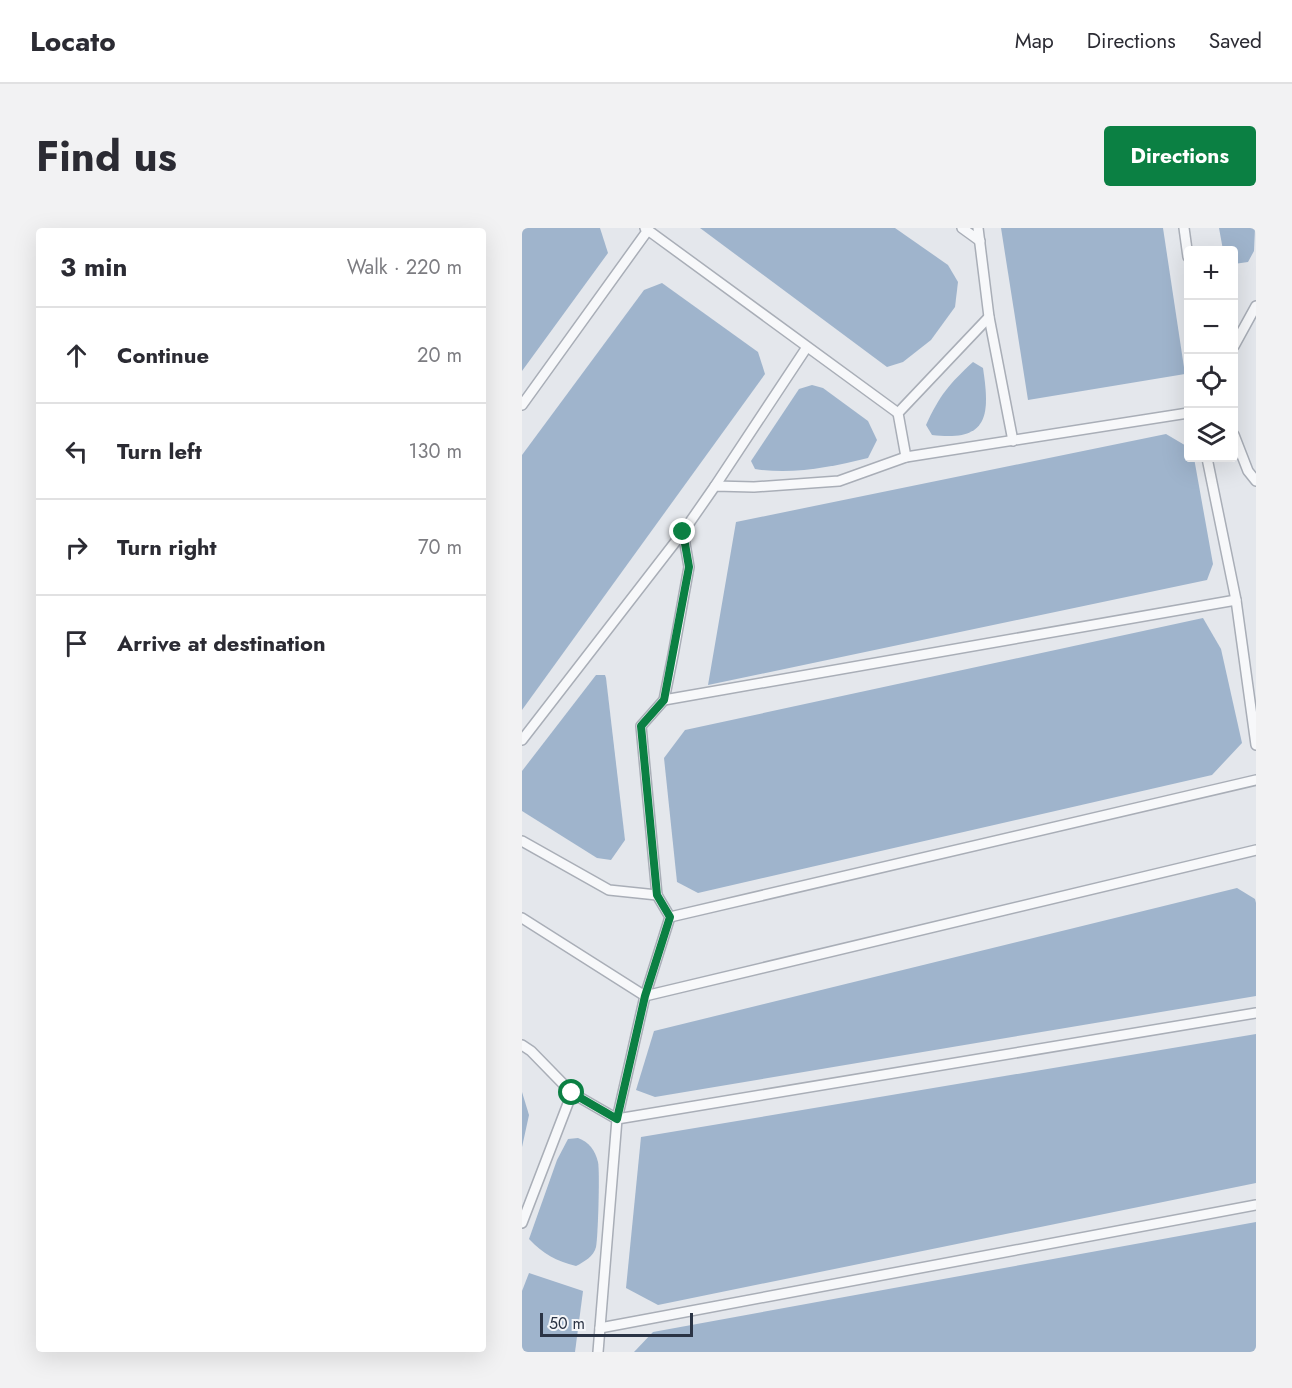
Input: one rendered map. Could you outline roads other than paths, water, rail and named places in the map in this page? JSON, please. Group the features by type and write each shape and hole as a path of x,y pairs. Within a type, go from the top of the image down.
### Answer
{"lane":[{"path":"962,228 980,241"},
{"path":"978,228 989,317 1012,441"},
{"path":"1184,228 1186,246"},
{"path":"522,405 647,229 898,413 906,458"},
{"path":"1238,337 1256,306"},
{"path":"898,413 989,317"},
{"path":"522,740 683,532 716,486 807,347"},
{"path":"716,486 754,487 839,482 906,458 1184,414"},
{"path":"1238,447 1248,471 1256,481"},
{"path":"1208,462 1236,600 1256,745"},
{"path":"598,1352 617,1119 645,996 670,917 657,895 641,726 664,700 689,567 683,532"},
{"path":"664,700 1236,600"},
{"path":"670,917 1256,780"},
{"path":"522,841 609,890 657,895"},
{"path":"522,918 645,996 1256,850"},
{"path":"522,1046 531,1051 572,1093 617,1119 1256,1013"},
{"path":"522,1223 572,1093"},
{"path":"600,1328 1256,1205"}],"water":[{"path":"522,228 600,228 608,253 522,371"},
{"path":"700,228 895,228 948,265 958,282 955,307 931,340 903,362 887,367"},
{"path":"1001,228 1163,228 1184,374 1028,400"},
{"path":"1219,228 1255,228 1254,251 1248,262 1238,263 1238,246 1222,246"},
{"path":"662,283 758,352 765,374 522,710 522,455 644,290"},
{"path":"973,362 983,368 986,399 982,422 965,434 932,435 926,425 936,406 951,384"},
{"path":"812,385 823,388 868,421 877,440 868,458 798,471 755,469 751,461 799,389"},
{"path":"1166,434 1184,445 1184,462 1195,462 1213,564 1207,580 708,685 736,522"},
{"path":"1203,618 1221,649 1242,743 1212,775 698,893 677,882 664,758 685,730"},
{"path":"596,675 605,675 606,678 625,840 611,860 597,858 522,811 522,771"},
{"path":"1237,888 1255,899 1256,903 1256,996 655,1097 636,1090 654,1031"},
{"path":"1256,1034 1256,1183 658,1305 626,1288 641,1137"},
{"path":"522,1092 529,1115 522,1147"},
{"path":"578,1138 588,1144 597,1158 599,1190 596,1247 591,1256 576,1266 550,1256 529,1239 557,1160 568,1139"},
{"path":"1256,1222 1256,1352 634,1352 653,1332"},
{"path":"529,1273 583,1291 575,1352 522,1352 522,1291"}]}
